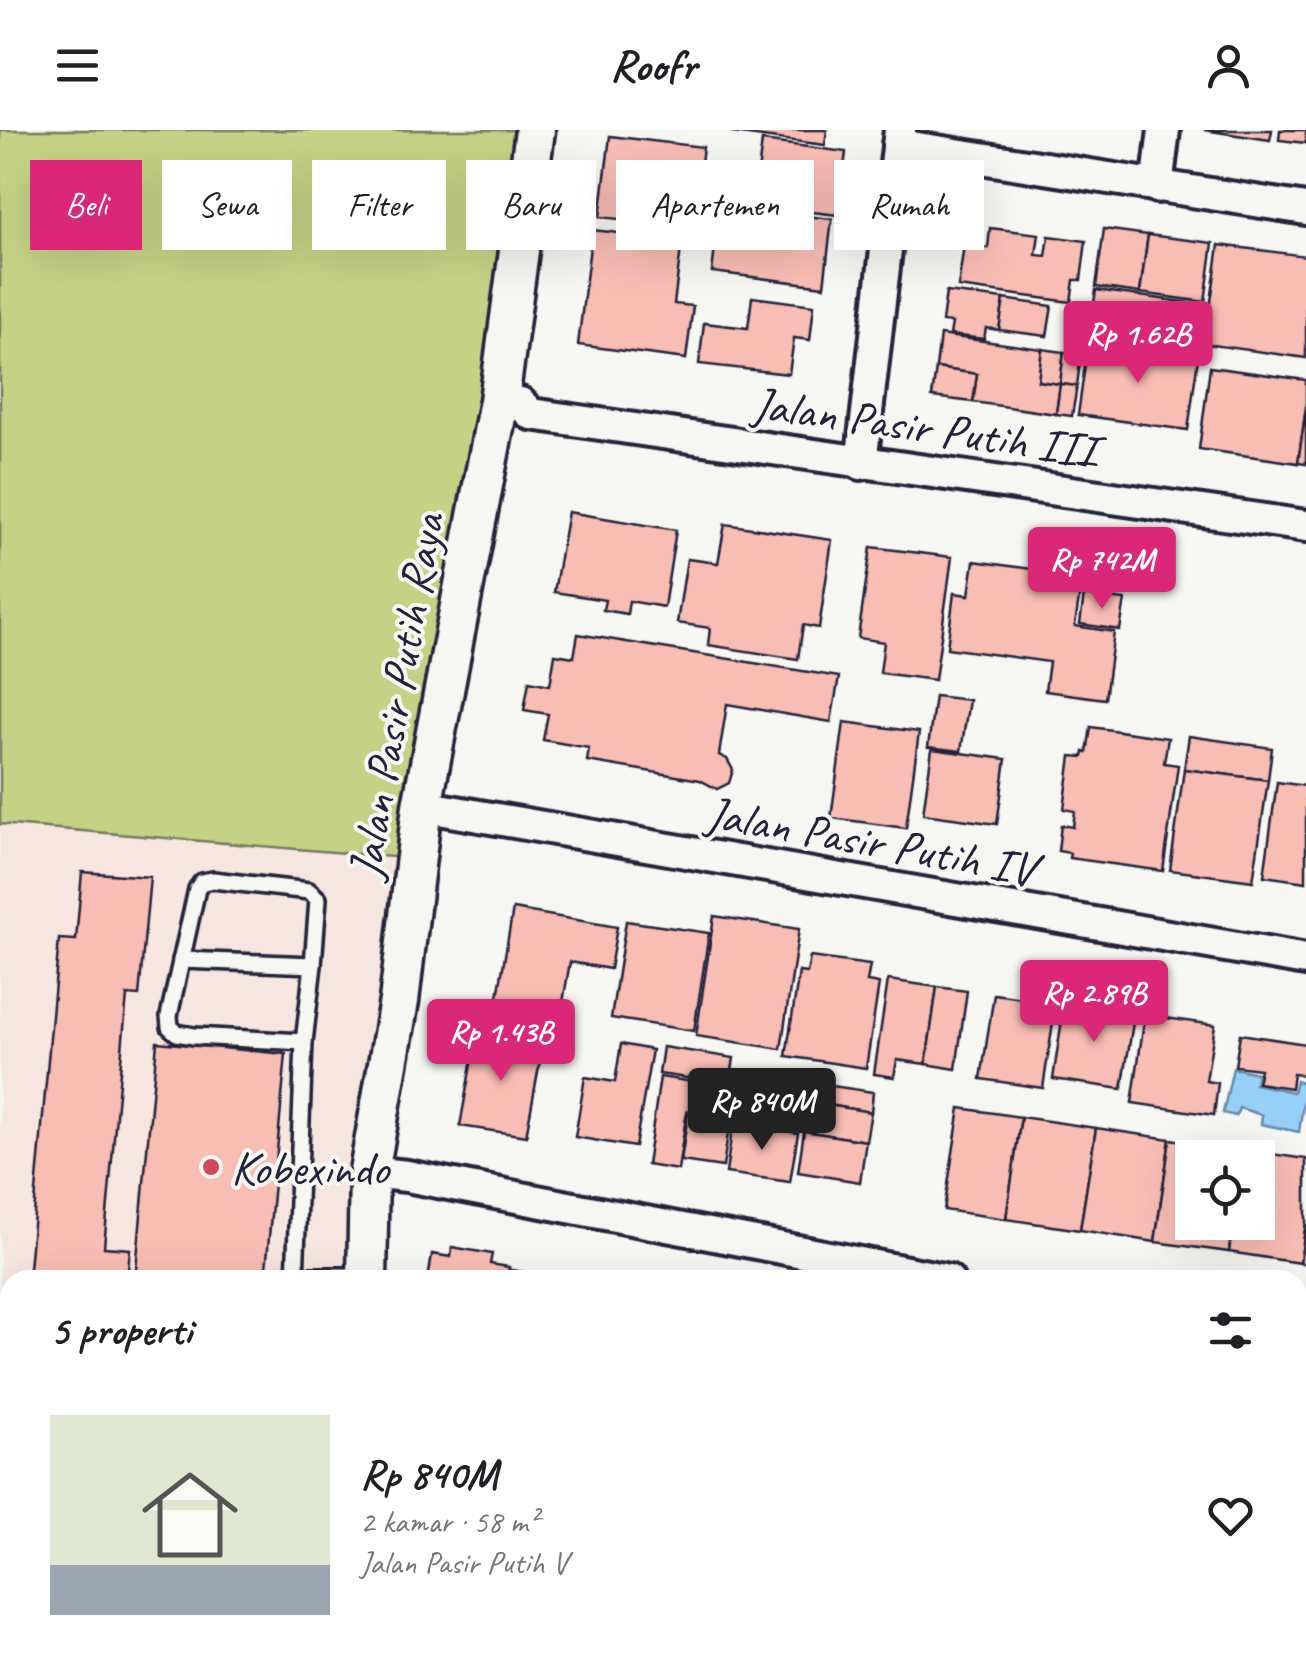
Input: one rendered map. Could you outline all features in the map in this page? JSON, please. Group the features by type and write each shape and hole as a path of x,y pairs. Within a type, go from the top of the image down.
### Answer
{"street":[{"name":"Jalan Pasir Putih Raya","path":"367,1270 370,1172 398,1000 422,806 508,412 535,130"},
{"path":"1157,187 1164,130"},
{"path":"861,464 899,138 1157,187 1306,209"},
{"name":"Jalan Pasir Putih III","path":"508,412 1306,526"},
{"name":"Jalan Pasir Putih IV","path":"422,806 1306,960"},
{"path":"370,1172 407,1176 850,1270"}],"lane":[{"path":"295,1270 304,1042 318,899 308,891 202,882 169,1016 170,1027 177,1033 304,1042"},
{"path":"182,960 313,965"}],"shaded area":[{"path":"0,824 416,859 368,1270 0,1270"}],"green space":[{"path":"0,130 535,130 530,160 466,160 466,250 515,250 416,859 0,824"}],"water":[{"path":"1233,1068 1257,1073 1255,1084 1293,1092 1296,1081 1306,1083 1299,1132 1261,1124 1262,1115 1239,1108 1236,1116 1223,1113"}],"building":[{"path":"732,130 827,130 825,145"},
{"path":"1204,130 1272,130 1270,140"},
{"path":"1280,130 1306,130 1306,143 1279,140"},
{"path":"610,136 703,147 701,160 616,160 616,219 600,217"},
{"path":"762,141 846,152 845,160 834,160 834,215 814,212 814,160 760,160"},
{"path":"814,217 832,219 824,286 712,272 715,250 814,250"},
{"path":"990,228 1039,234 1036,255 1046,256 1049,236 1086,241 1081,280 1074,280 1071,302 958,287 963,250 988,248"},
{"path":"1104,229 1148,235 1140,293 1096,287"},
{"path":"596,230 616,233 616,250 681,250 674,304 693,306 686,359 578,345 590,250 596,250"},
{"path":"1148,235 1213,243 1205,302 1140,293"},
{"path":"1219,245 1306,256 1306,358 1205,344"},
{"path":"1096,290 1205,305 1198,358 1088,343"},
{"path":"946,292 1004,299 999,330 986,328 984,339 950,335 952,323 942,322"},
{"path":"752,297 814,305 810,340 794,338 789,374 699,364 704,323 748,328"},
{"path":"1004,299 1052,306 1047,336 999,330"},
{"path":"940,335 1042,349 1038,381 1060,384 1056,414 973,402 977,374 936,368"},
{"path":"1088,343 1198,358 1188,430 1078,415"},
{"path":"1042,349 1064,352 1060,384 1038,381"},
{"path":"1064,352 1081,354 1077,386 1060,384"},
{"path":"1210,367 1306,380 1298,463 1199,449"},
{"path":"936,368 977,374 973,402 932,397"},
{"path":"1060,384 1077,386 1072,416 1056,414"},
{"path":"1306,408 1306,464 1298,463"},
{"path":"568,512 676,530 664,607 629,601 627,614 603,610 605,600 554,592"},
{"path":"725,524 832,540 819,628 803,625 798,659 708,645 710,628 677,623 687,559 718,563"},
{"path":"871,547 952,557 935,680 880,673 884,642 858,638"},
{"path":"974,561 1082,576 1075,626 1114,632 1105,699 1045,691 1049,662 947,648 954,593 969,595"},
{"path":"1084,595 1125,600 1120,630 1080,624"},
{"path":"578,634 839,677 831,722 727,704 719,755 727,759 733,770 729,783 717,789 700,780 587,761 589,748 543,740 548,714 524,710 529,681 550,685 555,654 574,657"},
{"path":"935,696 969,700 961,751 928,747"},
{"path":"844,722 919,732 906,828 831,818"},
{"path":"1091,727 1168,738 1164,763 1178,765 1163,871 1069,858 1070,853 1058,851 1061,825 1073,827 1075,811 1064,809 1071,756 1083,757 1087,753"},
{"path":"1189,736 1272,748 1268,780 1184,769"},
{"path":"932,749 1006,759 997,824 923,814"},
{"path":"1184,769 1268,780 1253,881 1170,870"},
{"path":"1277,782 1306,786 1306,882 1264,876"},
{"path":"82,872 150,877 139,996 127,995 104,1247 130,1249 128,1270 29,1270 59,939 76,940"},
{"path":"513,909 617,927 610,969 570,962 559,1025 495,1014"},
{"path":"714,916 799,929 781,1049 696,1036"},
{"path":"626,921 709,933 694,1031 611,1018"},
{"path":"810,957 870,965 867,982 879,984 866,1068 786,1056 799,972 807,973"},
{"path":"888,980 937,987 926,1064 897,1060 894,1077 874,1074"},
{"path":"937,987 967,991 956,1069 926,1064"},
{"path":"994,994 1056,1003 1043,1088 981,1079"},
{"path":"1065,1000 1135,1011 1122,1089 1053,1079"},
{"path":"1145,1015 1215,1025 1206,1081 1218,1083 1214,1115 1132,1103"},
{"path":"477,1031 543,1045 526,1136 460,1126"},
{"path":"1240,1034 1306,1044 1306,1076 1293,1074 1291,1088 1257,1083 1260,1069 1235,1066"},
{"name":"Kobexindo","path":"157,1042 286,1054 266,1270 136,1270"},
{"path":"621,1044 652,1050 635,1147 575,1137 585,1077 615,1082"},
{"path":"663,1047 734,1058 730,1084 659,1074"},
{"path":"735,1073 766,1078 759,1124 728,1119"},
{"path":"660,1077 713,1085 709,1114 687,1111 678,1170 647,1165"},
{"path":"766,1078 805,1084 798,1129 759,1124"},
{"path":"812,1083 873,1092 871,1112 809,1102"},
{"path":"809,1102 871,1112 866,1141 804,1131"},
{"path":"960,1108 1021,1117 1006,1219 944,1210"},
{"path":"688,1114 730,1120 723,1167 681,1161"},
{"path":"1021,1117 1096,1128 1080,1230 1006,1219"},
{"path":"733,1123 798,1133 790,1182 726,1173"},
{"path":"1096,1128 1170,1139 1155,1242 1080,1230"},
{"path":"804,1131 866,1141 860,1182 798,1172"},
{"path":"1170,1139 1177,1140 1175,1240 1231,1240 1229,1252 1155,1242"},
{"path":"1275,1154 1306,1159 1306,1223 1300,1263 1229,1252 1231,1240 1275,1240"},
{"path":"1306,1223 1306,1264 1300,1263"},
{"path":"452,1247 492,1254 490,1264 509,1270 430,1270 432,1254 451,1257"}],"place":[{"name":"Kobexindo","path":"211,1167"}]}
